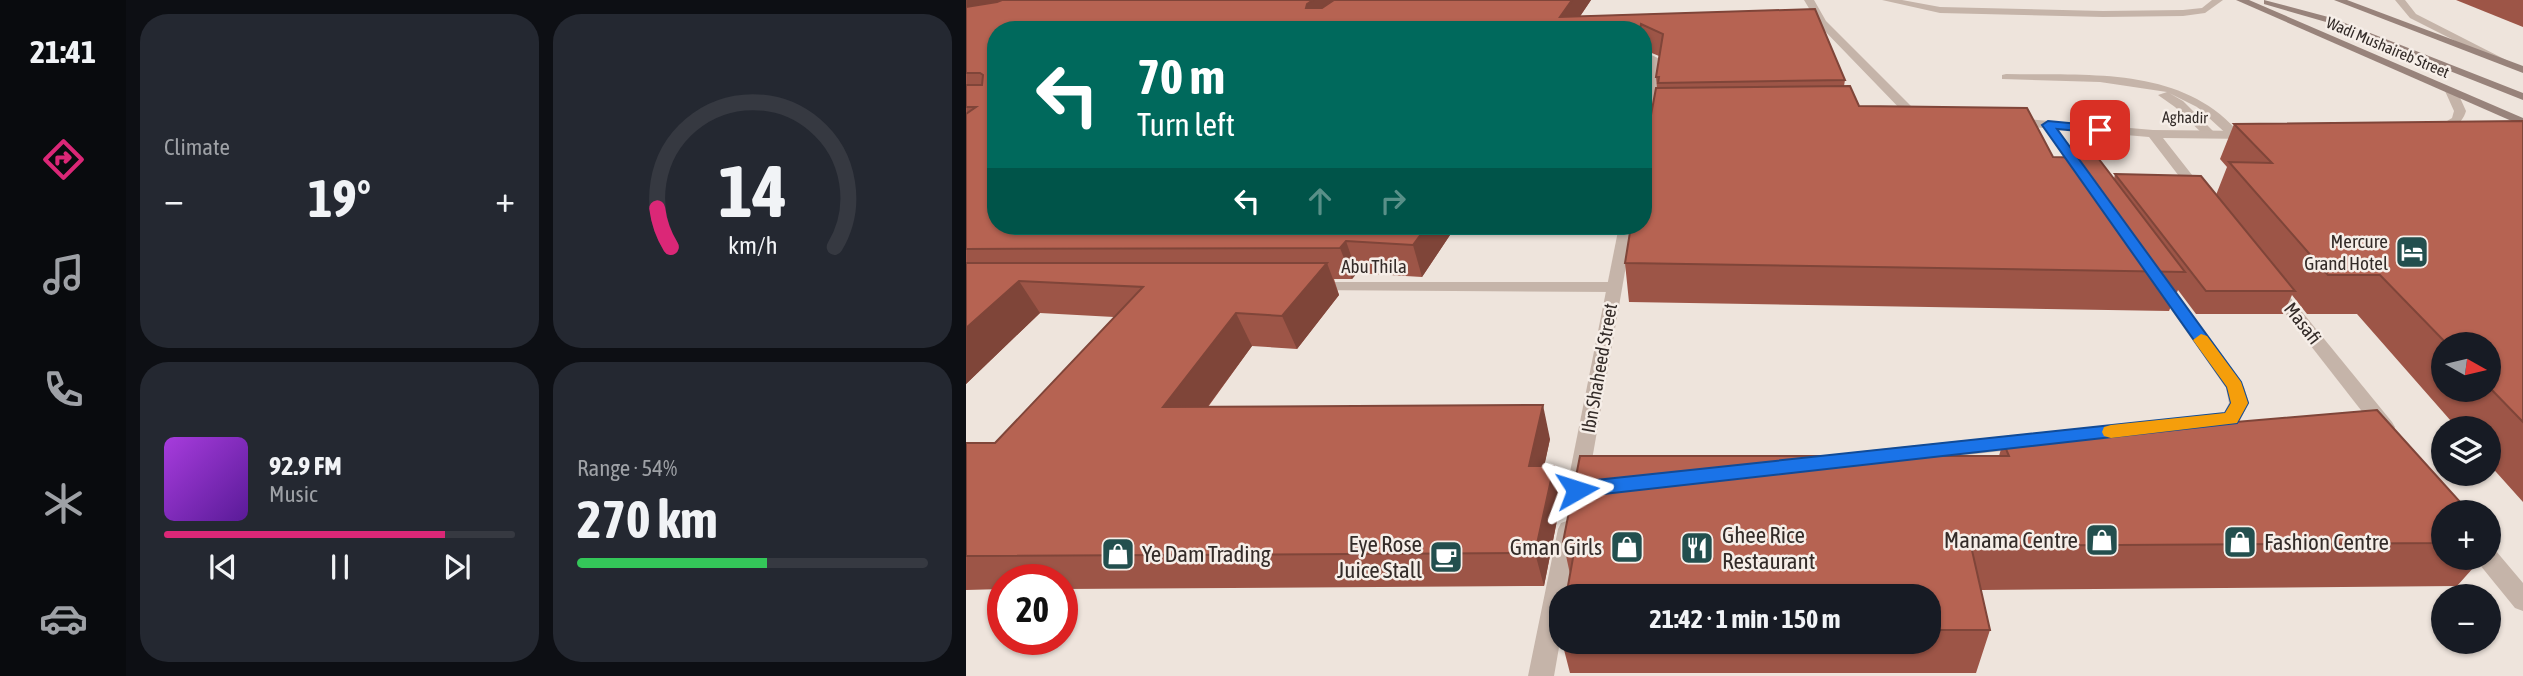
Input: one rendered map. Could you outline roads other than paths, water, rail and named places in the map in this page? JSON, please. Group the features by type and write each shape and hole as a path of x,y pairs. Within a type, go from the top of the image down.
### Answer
{"street":[{"path":"1810,0 1822,23 1910,112"},
{"path":"1886,0 1940,9 2103,14 2183,13 2205,10 2218,0"},
{"name":"Wadi Mushaireb Street","path":"2241,0 2523,122"},
{"path":"2261,0 2329,20 2523,97"},
{"name":"Wadi Mushaireb Street","path":"2339,0 2520,69"},
{"path":"2400,0 2413,16 2520,69"},
{"path":"1652,58 1657,60 1652,83"},
{"path":"2006,77 2159,86 2181,93 2207,110 2235,135"},
{"path":"2125,82 2172,99 2211,135"},
{"path":"2451,91 2460,111 2457,120 2426,135 2460,135"},
{"path":"1896,113 1924,114"},
{"path":"1652,116 1689,116"},
{"name":"Aghadir","path":"2007,121 2153,134 2260,135"},
{"path":"2048,125 2097,193"},
{"path":"2153,134 2213,210"},
{"name":"Ibn Shaheed Street","path":"1541,676 1584,489 1624,235"},
{"path":"1841,461 2231,419 2239,403 2235,387 2146,261"},
{"name":"Masafi","path":"2264,274 2392,436"},
{"name":"Abu Thila","path":"1297,287 1614,287"},
{"path":"2499,570 2519,592"}],"place":[{"name":"Mercure Grand Hotel","path":"2412,252"},
{"name":"Manama Centre","path":"2102,540"},
{"name":"Fashion Centre","path":"2240,542"},
{"name":"Gman Girls","path":"1627,547"},
{"name":"Ghee Rice Restaurant","path":"1697,548"},
{"name":"Ye Dam Trading","path":"1118,554"},
{"name":"Eye Rose Juice Stall","path":"1446,557"}]}
